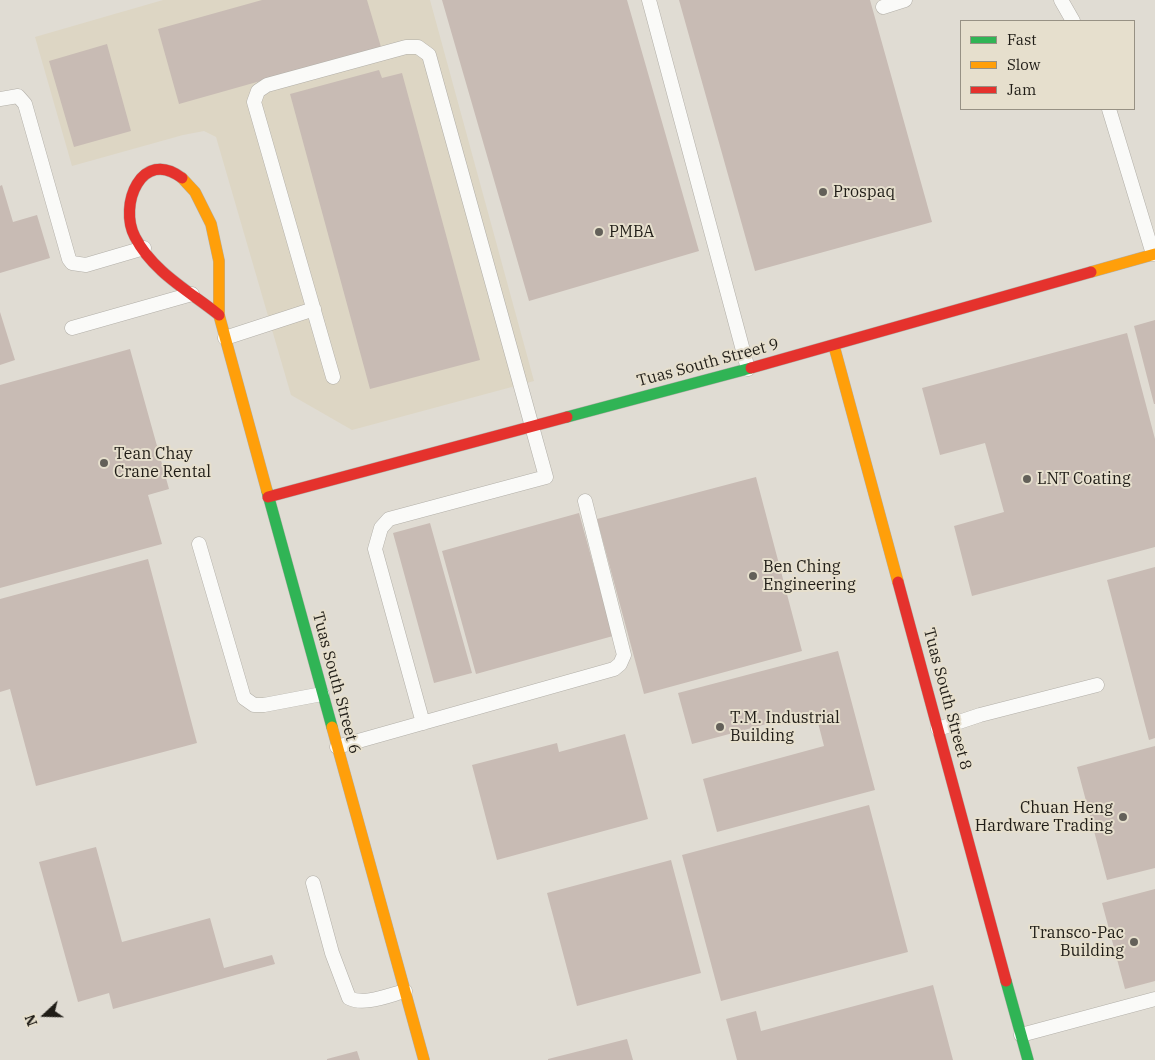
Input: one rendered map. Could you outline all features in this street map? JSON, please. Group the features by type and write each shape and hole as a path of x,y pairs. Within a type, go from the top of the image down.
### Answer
{"street":[{"name":"Tuas South Street 6","path":"219,315 150,259 131,227 130,199 136,184 147,174 163,169 177,174 191,186 203,202 220,261 222,288 219,315 424,1060"},
{"name":"Tuas South Street 9","path":"268,497 834,346 1154,254"},
{"name":"Tuas South Street 8","path":"834,346 1028,1060"}],"lane":[{"path":"649,0 748,369"},
{"path":"883,7 905,0"},
{"path":"1061,0 1072,20"},
{"path":"333,377 254,102 258,90 267,85 406,47 418,47 429,55 546,477 389,519 381,528 376,539 375,549 423,723"},
{"path":"0,99 18,96 25,104 69,259 72,263 86,265 144,248"},
{"path":"1109,110 1154,254"},
{"path":"72,328 192,294"},
{"path":"225,338 314,309"},
{"path":"337,746 614,669 620,664 624,655 585,501"},
{"path":"199,544 225,639 244,698 254,705 264,705 322,694"},
{"path":"938,729 980,715 1097,685"},
{"path":"313,883 332,953 349,998 355,1002 363,1001 405,991"},
{"path":"1021,1035 1155,999"}],"shaded area":[{"path":"163,0 430,0 534,381 352,430 291,395 216,137 204,131 183,135 72,166 35,37"}],"building":[{"path":"262,0 367,0 381,47 179,104 158,29"},
{"path":"442,0 627,0 699,251 529,301"},
{"path":"679,0 870,0 932,222 755,271"},
{"path":"107,44 131,131 74,147 49,61"},
{"path":"379,70 382,78 402,73 480,360 370,389 290,94"},
{"path":"2,185 13,222 37,215 50,258 0,273 0,186"},
{"path":"0,312 15,360 0,365"},
{"path":"1155,320 1155,404 1154,404 1134,326"},
{"path":"1127,333 1155,439 1155,547 972,596 954,526 1004,512 985,443 940,455 922,388"},
{"path":"130,349 169,489 148,495 162,544 0,588 0,385"},
{"path":"756,477 802,651 644,694 597,519"},
{"path":"579,513 613,636 476,674 442,551"},
{"path":"430,523 472,673 434,683 393,533"},
{"path":"148,559 197,743 36,786 10,689 0,692 0,599"},
{"path":"1155,567 1155,738 1149,740 1107,580"},
{"name":"T.M. Industrial Building","path":"838,651 875,790 717,832 703,779 824,746 815,711 692,744 678,693"},
{"path":"625,734 648,819 497,860 472,765 557,743 559,752"},
{"path":"1155,746 1155,868 1107,880 1077,767"},
{"path":"869,805 908,952 721,1001 682,855"},
{"path":"96,847 122,942 210,918 224,968 272,955 275,964 113,1009 109,993 78,1002 39,862"},
{"path":"671,860 701,973 577,1006 547,893"},
{"name":"Transco-Pac Building","path":"1155,889 1155,981 1125,989 1102,903"},
{"path":"933,985 953,1060 737,1060 726,1019 756,1011 761,1031"},
{"path":"627,1039 633,1060 548,1060 548,1059"},
{"path":"357,1051 360,1060 327,1060 327,1059"}],"traffic: fast":[{"path":"567,417 751,368"},
{"path":"267,491 332,727"},
{"path":"1006,981 1028,1060"}],"traffic: slow":[{"path":"182,178 195,192 211,224 219,261 219,315 267,491"},
{"path":"1091,272 1155,254"},
{"path":"834,346 898,582"},
{"path":"332,727 424,1060"}],"traffic: jam":[{"path":"182,178 168,170 155,170 145,175 137,184 132,196 130,224 135,237 152,261 172,280 219,315"},
{"path":"751,368 1091,272"},
{"path":"268,497 567,417"},
{"path":"898,582 1006,981"}],"place":[{"name":"Prospaq","path":"823,192"},
{"name":"PMBA","path":"599,232"},
{"name":"Tean Chay Crane Rental","path":"104,463"},
{"name":"LNT Coating","path":"1027,479"},
{"name":"Ben Ching Engineering","path":"753,576"},
{"name":"T.M. Industrial Building","path":"720,727"},
{"name":"Chuan Heng Hardware Trading","path":"1123,817"},
{"name":"Transco-Pac Building","path":"1134,942"}]}
